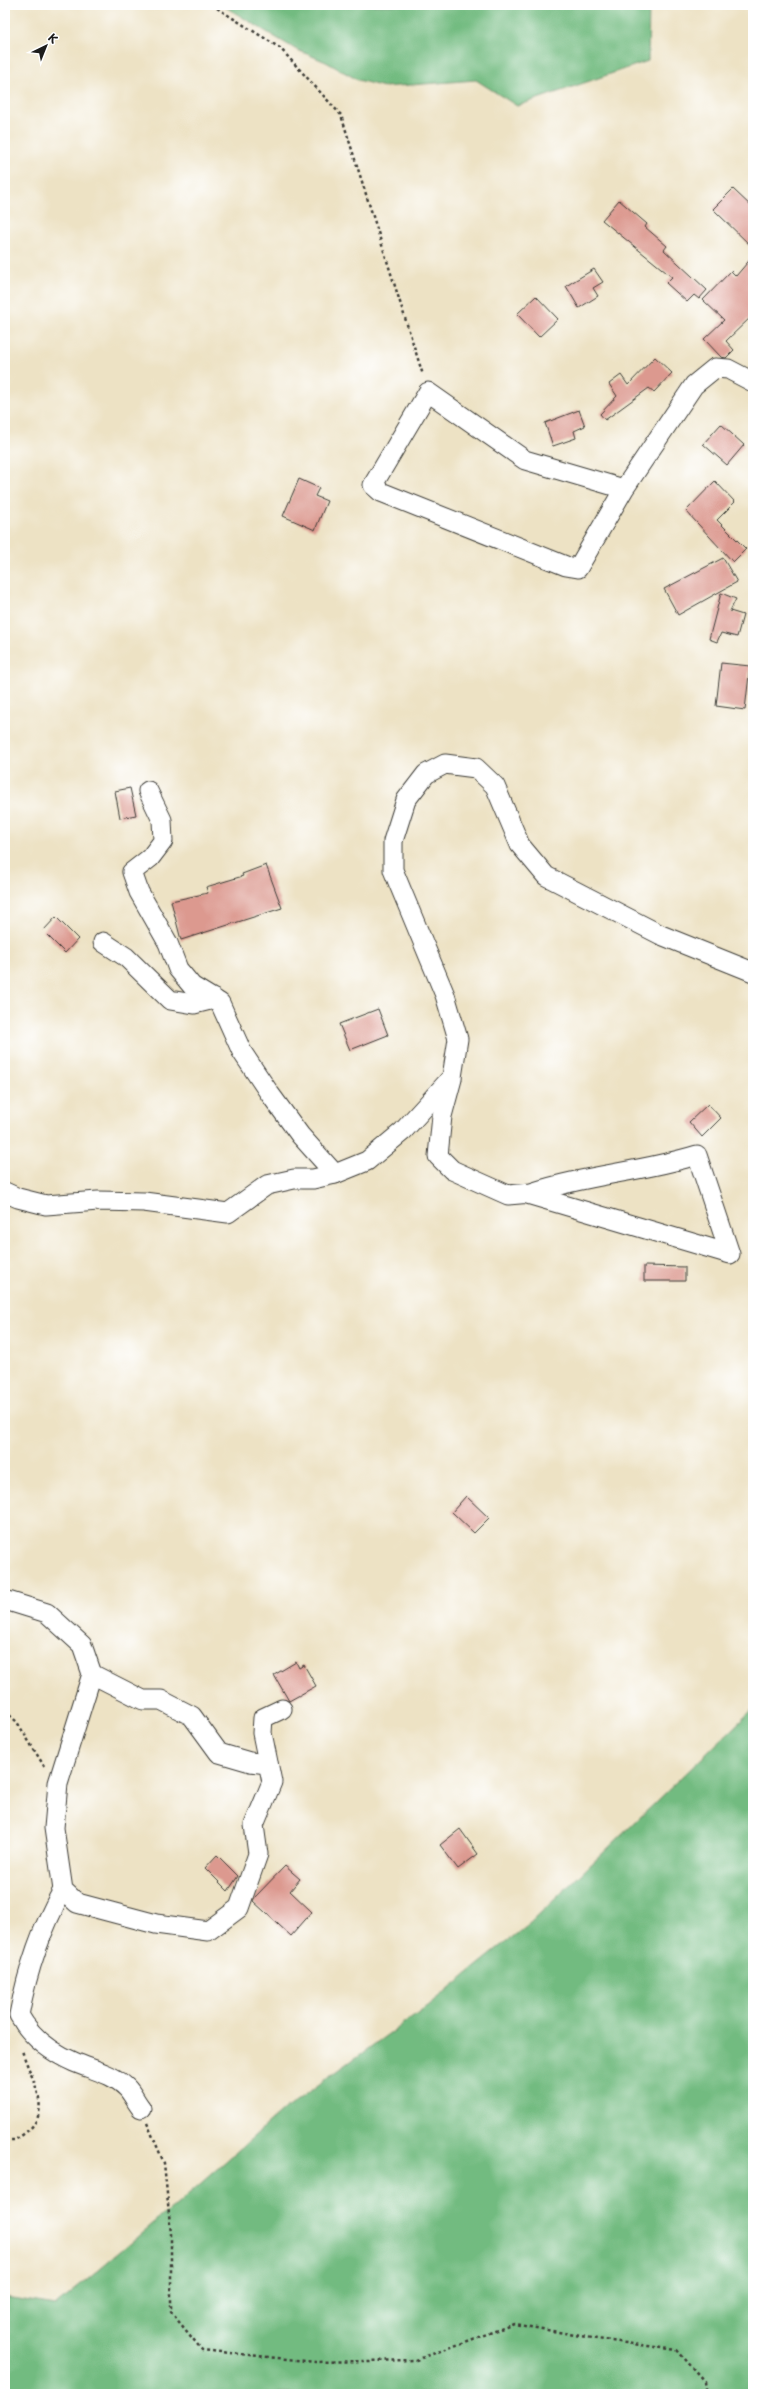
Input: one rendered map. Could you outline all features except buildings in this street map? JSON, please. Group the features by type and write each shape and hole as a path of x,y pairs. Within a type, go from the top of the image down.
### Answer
{"street":[{"path":"624,489 525,460 428,392 373,486 381,492 566,566 578,568 624,489 694,385 715,368 728,369 753,382"},
{"path":"527,1194 730,1254 697,1155 664,1165 559,1184 527,1194 508,1195 452,1170 438,1156 442,1116 452,1077 458,1039 445,995 393,870 393,841 406,800 426,774 445,764 476,768 495,786 520,845 546,876 661,935 753,972"},
{"path":"148,791 162,820 163,841 150,858 132,872 139,892 168,943 178,969 192,986 220,1003 242,1052 270,1094 300,1135 335,1174"},
{"path":"103,942 126,957 170,1000 194,1004 214,999"},
{"path":"5,1192 18,1198 46,1205 98,1201 144,1202 228,1214 267,1185 294,1179 313,1179 335,1174 367,1161 404,1131 452,1077"},
{"path":"5,1600 47,1613 82,1644 92,1674 58,1783 54,1828 63,1890 39,1943 26,1979 19,2016 27,2030 54,2052 74,2062 103,2072 126,2088 141,2108"},
{"path":"92,1674 143,1700 161,1700 192,1716 219,1752 250,1762 268,1764"},
{"path":"63,1890 77,1903 156,1924 208,1931 239,1908 248,1887 258,1854 254,1825 272,1782 262,1733 263,1718 282,1709"}],"path":[{"path":"212,5 280,48 342,115 428,392"},
{"path":"5,1711 17,1722 43,1765 58,1783"},
{"path":"5,2140 15,2140 34,2125 40,2112 36,2086 25,2063 20,2043 19,2016"},
{"path":"141,2108 164,2163 171,2234 171,2312 202,2350 315,2362 416,2360 514,2324 596,2339 677,2350 705,2382 708,2394"}],"green space":[{"path":"222,5 649,5 648,61 517,106 476,80 384,87 358,80 326,62 295,49"},
{"path":"753,1709 753,2394 5,2394 5,2297 56,2305 192,2191 285,2109 427,2006 530,1923"}]}
